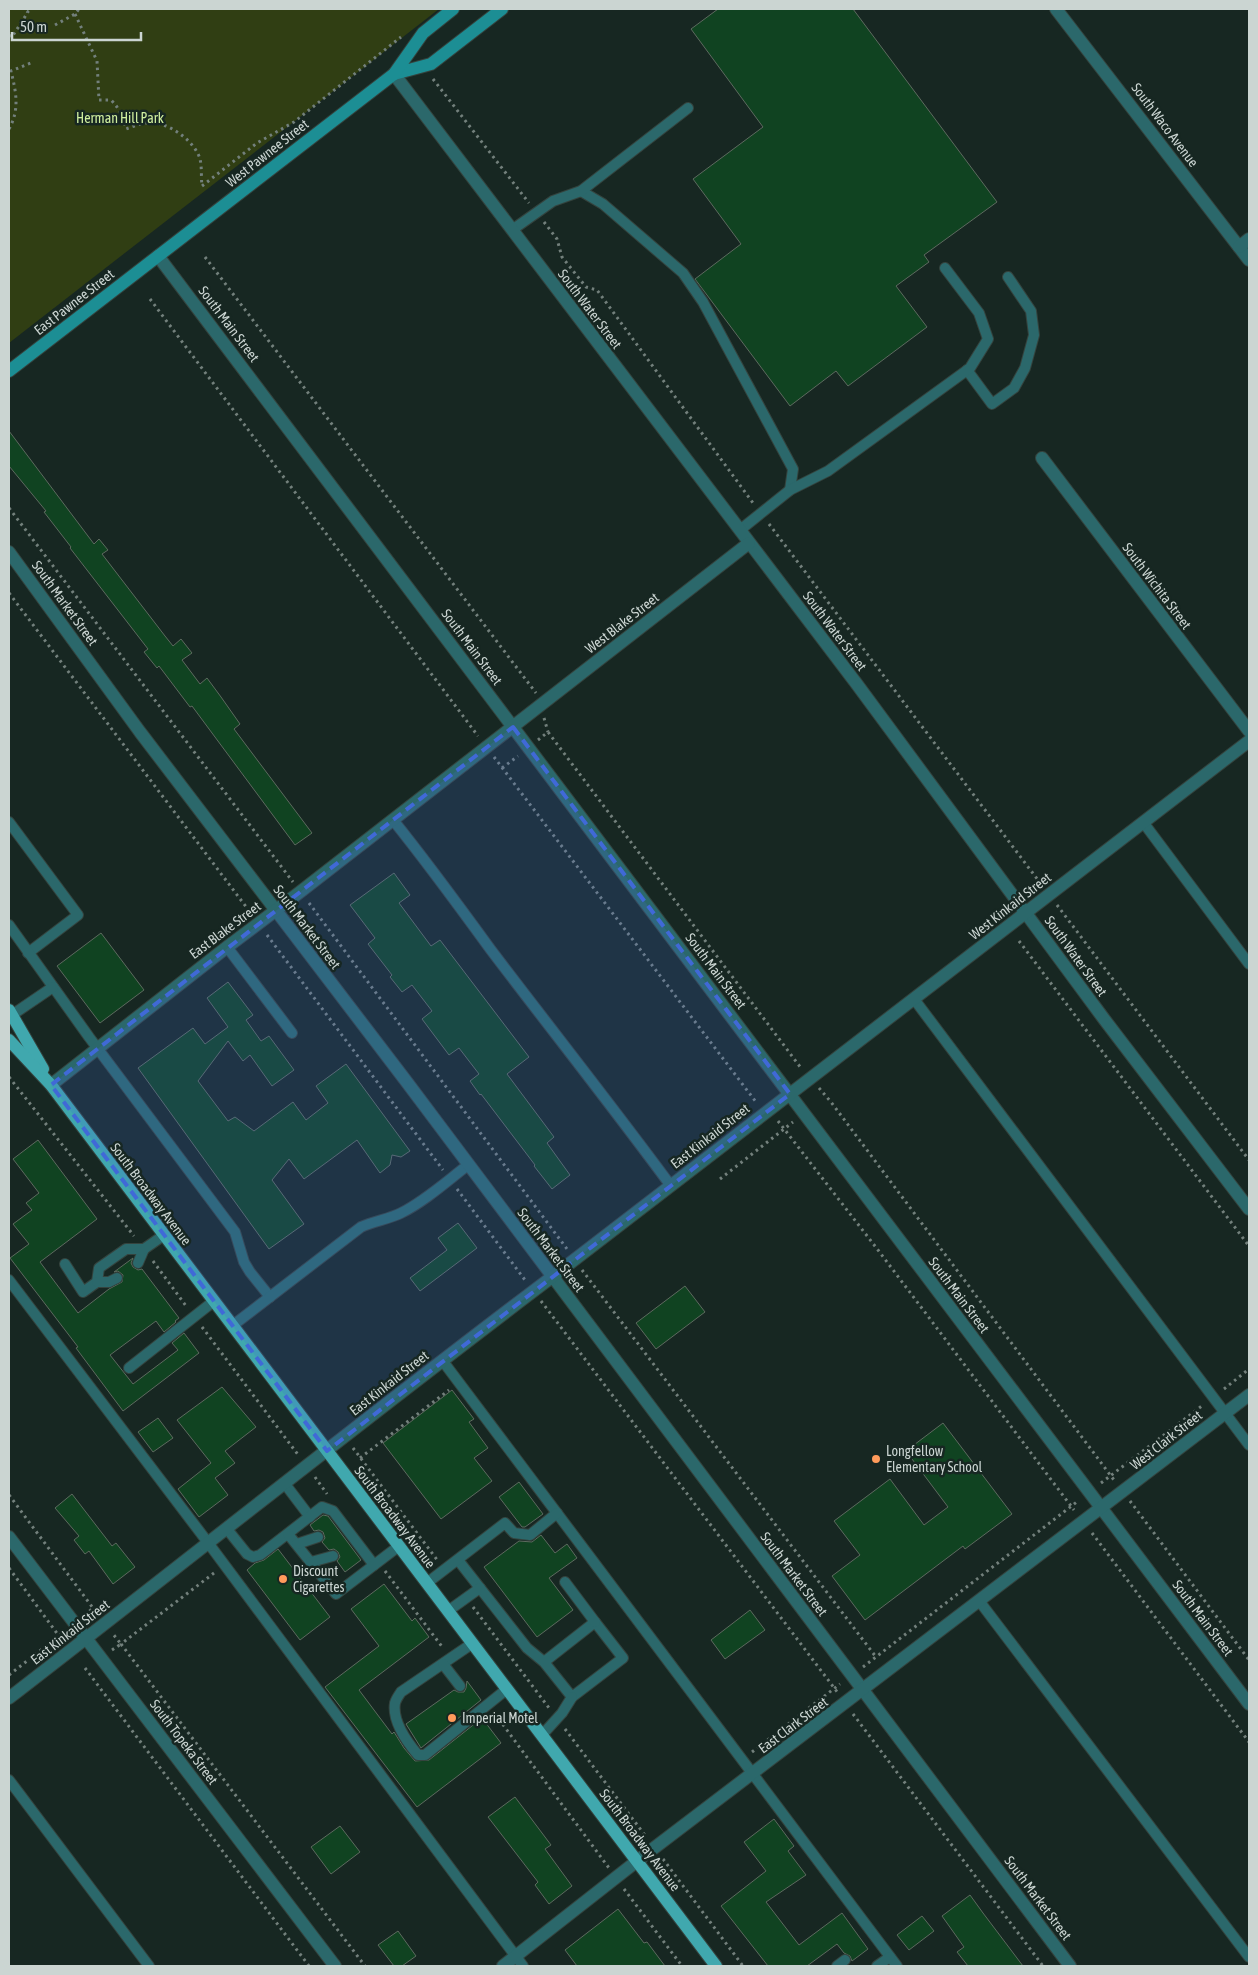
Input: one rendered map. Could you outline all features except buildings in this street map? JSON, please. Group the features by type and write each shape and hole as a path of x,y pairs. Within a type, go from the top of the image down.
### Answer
{"main road":[{"name":"West Pawnee Street","path":"158,256 394,74 423,33 453,9"},
{"name":"West Pawnee Street","path":"394,74 431,64 502,9"},
{"name":"East Pawnee Street","path":"9,371 158,256"},
{"name":"South Broadway Avenue","path":"11,1013 51,1085"},
{"name":"South Broadway Avenue","path":"9,1040 51,1085 716,1966"}],"street":[{"name":"South Waco Avenue","path":"1056,9 1244,243 1249,260"},
{"name":"South Water Street","path":"394,74 856,682 1104,1019 1249,1209"},
{"name":"South Main Street","path":"158,256 1249,1704"},
{"name":"South Wichita Street","path":"1042,458 1249,731"},
{"name":"West Blake Street","path":"513,727 749,543"},
{"name":"South Market Street","path":"9,552 140,732 1070,1966"},
{"name":"East Blake Street","path":"51,1085 513,727"},
{"name":"West Kinkaid Street","path":"790,1094 1249,741"},
{"name":"East Kinkaid Street","path":"9,1698 209,1544 442,1360 790,1094"},
{"name":"West Clark Street","path":"1102,1509 1249,1395"},
{"name":"East Clark Street","path":"504,1966 519,1962 637,1861 1102,1509"},
{"name":"South Topeka Street","path":"9,1537 335,1966"}],"lane":[{"path":"512,230 553,201 581,190 688,108"},
{"path":"581,190 603,204 683,273 703,302 793,469 790,490"},
{"path":"740,530 790,490 828,471 967,370 988,338 978,313 946,268"},
{"path":"967,370 992,404 1014,388 1025,368 1034,335 1031,311 1008,277"},
{"path":"393,820 671,1186"},
{"path":"9,822 78,915 28,953"},
{"path":"1143,822 1249,964"},
{"path":"10,930 235,1232 244,1262 270,1297"},
{"path":"227,947 292,1033"},
{"path":"11,1013 53,986"},
{"path":"914,999 1249,1445"},
{"path":"232,1326 361,1227 399,1214 412,1207 468,1165"},
{"path":"138,1263 144,1250 164,1236"},
{"path":"98,1282 99,1268 126,1249 144,1250"},
{"path":"65,1264 83,1292 98,1282 109,1282 117,1278"},
{"path":"9,1280 209,1544 519,1962"},
{"path":"129,1368 214,1301"},
{"path":"442,1360 897,1966"},
{"path":"285,1484 310,1516"},
{"path":"227,1529 247,1554 253,1557 260,1555 322,1508 333,1511 342,1530 356,1548 374,1565"},
{"path":"427,1583 505,1523 514,1534 530,1535 557,1513"},
{"path":"288,1534 336,1594 399,1546"},
{"path":"296,1544 318,1537"},
{"path":"311,1562 333,1556"},
{"path":"458,1560 527,1648 544,1662 572,1698"},
{"path":"542,1735 557,1719 572,1698 623,1658 565,1582"},
{"path":"448,1611 480,1588"},
{"path":"980,1602 1249,1957"},
{"path":"544,1662 595,1622"},
{"path":"472,1643 401,1692 395,1702 398,1722 418,1755 424,1755 476,1708 507,1689"},
{"path":"443,1664 460,1686"},
{"path":"9,1780 149,1966"},
{"path":"877,1966 890,1957"},
{"path":"837,1966 845,1960"}],"path":[{"path":"9,35 12,37 29,10 24,9"},
{"path":"55,25 75,14 79,9"},
{"path":"75,14 96,61 100,100 111,100 118,107 126,130 137,125 156,123 175,131 184,138 195,149 200,160 202,186 257,143 294,122 406,32"},
{"path":"9,128 15,119 17,98 11,71 33,62"},
{"path":"433,79 557,239 562,257 586,287 597,290 761,513 1249,1160"},
{"path":"205,257 537,695 548,732 785,1048 831,1102 1249,1660"},
{"path":"150,299 486,747 755,1101 784,1129 878,1250 1249,1742"},
{"path":"9,508 876,1657"},
{"path":"502,768 548,732"},
{"path":"1019,941 1249,1246"},
{"path":"720,1179 794,1121"},
{"path":"742,1760 1249,1369"},
{"path":"360,1458 458,1382"},
{"path":"348,1434 354,1450 445,1570"},
{"path":"9,1495 93,1608 9,1675"},
{"path":"9,1568 60,1636"},
{"path":"466,1598 744,1966"},
{"path":"121,1644 366,1966"},
{"path":"86,1668 309,1966"},
{"path":"645,1835 652,1829"}],"highlighted area":[{"path":"513,727 790,1094 327,1451 51,1085"}],"green space":[{"name":"Herman Hill Park","path":"9,9 439,9 9,343"}],"place":[{"name":"Longfellow Elementary School","path":"876,1459"},
{"name":"Discount Cigarettes","path":"283,1579"},
{"name":"Imperial Motel","path":"452,1718"}]}
